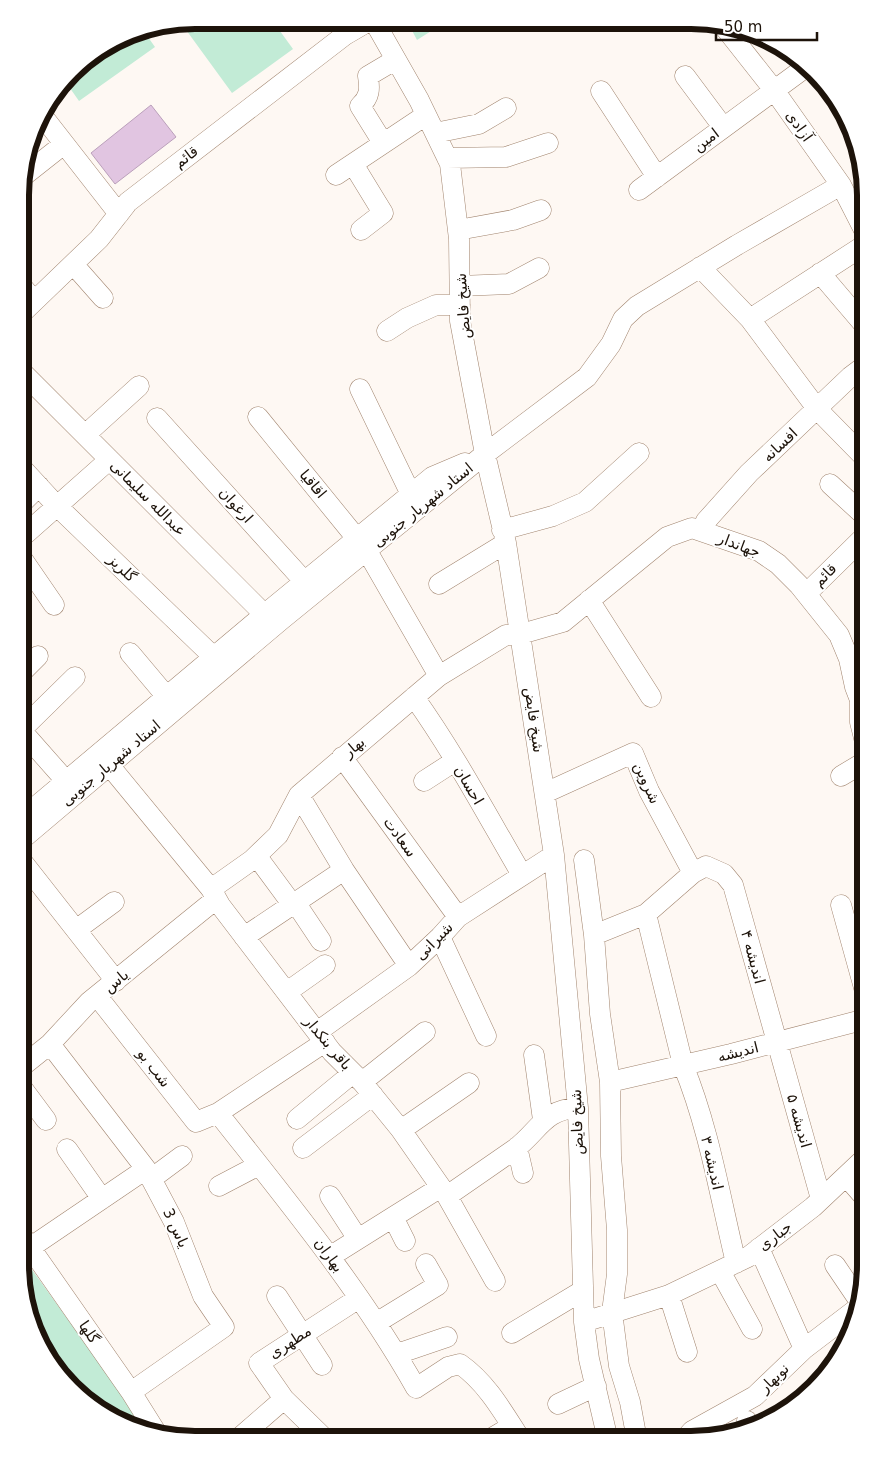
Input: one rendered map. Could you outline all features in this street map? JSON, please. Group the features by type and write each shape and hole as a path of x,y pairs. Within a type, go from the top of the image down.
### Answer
{"street":[{"name":"قائم","path":"29,307 99,240 128,202 170,168 356,29"},
{"name":"شیخ فایض","path":"379,29 426,115 450,164 458,230 460,321 485,454 504,536 521,634 554,855 578,1108 584,1322 606,1431"},
{"name":"آزادی","path":"729,33 774,90 842,185 857,202"},
{"path":"383,143 360,106 367,99 370,88 368,76 395,60"},
{"name":"امین","path":"639,190 801,71"},
{"path":"685,76 723,127"},
{"path":"601,91 657,177"},
{"path":"435,134 479,124 506,108"},
{"path":"336,175 426,115"},
{"path":"46,121 119,214"},
{"path":"30,171 64,144"},
{"path":"446,158 506,157 548,144"},
{"path":"353,164 383,213 361,230"},
{"name":"استاد شهریار جنوبی","path":"29,811 66,781 171,703 270,619 415,502 485,454 587,377 611,344 623,319 637,306 737,245 842,185"},
{"path":"458,230 513,220 541,210"},
{"path":"750,318 857,250"},
{"path":"73,264 103,298"},
{"path":"700,267 750,318 818,410 857,450"},
{"path":"386,330 407,318 460,295 509,284 539,268"},
{"path":"820,274 857,317"},
{"name":"افسانه","path":"701,531 706,521 749,473 857,372"},
{"name":"عبدالله سلیمانی","path":"29,378 270,619"},
{"path":"85,435 139,386"},
{"path":"360,389 415,502"},
{"name":"اقاقیا","path":"258,417 363,544 439,676"},
{"name":"ارغوان","path":"157,418 310,587"},
{"path":"438,584 504,536 585,502 640,453"},
{"path":"29,531 109,460"},
{"name":"گلریز","path":"29,476 57,506 220,662"},
{"path":"830,484 857,509"},
{"path":"29,496 39,486"},
{"name":"جهاندار","path":"521,634 563,622 667,537 692,528 759,551 778,564 806,594 839,635 849,659 857,692"},
{"name":"قائم","path":"806,594 857,544"},
{"path":"29,569 54,605"},
{"path":"589,600 651,698"},
{"name":"بهار","path":"214,894 278,835 299,795 414,696 439,676 506,635 521,634"},
{"path":"130,653 171,703"},
{"path":"29,665 38,656"},
{"path":"29,722 75,677"},
{"name":"احسان","path":"414,696 442,737 522,875"},
{"name":"استاد شهریار جنوبی","path":"29,833 109,764 171,703"},
{"path":"29,739 66,781"},
{"name":"شروین","path":"545,793 633,753 649,791 693,872"},
{"name":"سعادت","path":"342,757 458,917"},
{"path":"424,781 455,760"},
{"name":"باقر بنکدار","path":"109,764 214,894 244,937 321,1037 363,1083 401,1130 444,1192 495,1281"},
{"path":"841,776 857,767"},
{"path":"299,795 344,870 409,966"},
{"name":"شیرانی","path":"321,1037 409,966 440,938 458,917 554,855"},
{"path":"584,860 594,935 600,1014 610,1082 611,1156 617,1230 617,1274 612,1312 619,1366 630,1402 635,1431"},
{"path":"262,862 321,941"},
{"name":"اندیشه ۴","path":"693,872 706,866 724,874 732,885 776,1042"},
{"path":"244,937 344,870"},
{"path":"29,871 116,981"},
{"path":"594,935 646,914 693,872"},
{"name":"یاس","path":"29,1058 50,1044 97,996 214,894"},
{"path":"76,930 114,902"},
{"path":"841,904 857,962"},
{"name":"اندیشه ۳","path":"646,914 683,1065 692,1087 705,1132 728,1267 752,1329"},
{"path":"440,938 486,1036"},
{"path":"287,992 325,965"},
{"name":"شب بو","path":"97,996 196,1122 218,1113"},
{"name":"اندیشه","path":"610,1082 857,1021"},
{"path":"303,1148 363,1083 425,1032"},
{"path":"218,1113 321,1037"},
{"name":"اندیشه ۵","path":"776,1042 821,1199"},
{"name":"یاس 3","path":"50,1044 148,1174 174,1222 203,1296 224,1327 131,1392"},
{"path":"534,1055 543,1120"},
{"path":"297,1119 363,1083"},
{"path":"401,1130 469,1083"},
{"path":"29,1097 46,1120"},
{"path":"331,1256 393,1217 444,1192 543,1120 563,1108 578,1108"},
{"name":"بهاران","path":"218,1113 331,1256 397,1354 416,1388 448,1367 460,1364 474,1373 515,1431"},
{"path":"505,1148 523,1172"},
{"path":"67,1149 102,1199"},
{"path":"29,1238 182,1156"},
{"path":"219,1186 259,1165"},
{"name":"جباری","path":"584,1322 669,1295 728,1267 759,1248 821,1199 857,1165"},
{"path":"846,1176 857,1189"},
{"path":"330,1196 358,1239"},
{"path":"393,1217 405,1242"},
{"name":"گلها","path":"29,1246 131,1392 152,1426"},
{"path":"759,1248 804,1349"},
{"path":"376,1323 438,1285 426,1264"},
{"path":"835,1265 855,1294"},
{"path":"512,1333 582,1291"},
{"path":"669,1295 687,1352"},
{"path":"277,1296 322,1365"},
{"name":"مطهری","path":"284,1399 259,1363 359,1298"},
{"name":"نوبهار","path":"692,1431 755,1396 804,1349 848,1320"},
{"path":"397,1354 447,1337"},
{"path":"558,1404 596,1386"},
{"path":"247,1431 284,1399 317,1431"}],"green space":[{"path":"186,29 279,29 293,49 232,93"},
{"path":"411,29 434,29 417,40"},
{"path":"147,36 155,47 79,101 69,87 85,70 121,46"},
{"path":"29,1266 142,1423 112,1409 94,1397 77,1383 63,1366 41,1329 32,1298"}],"building":[{"path":"151,105 176,137 115,184 91,153"}]}
